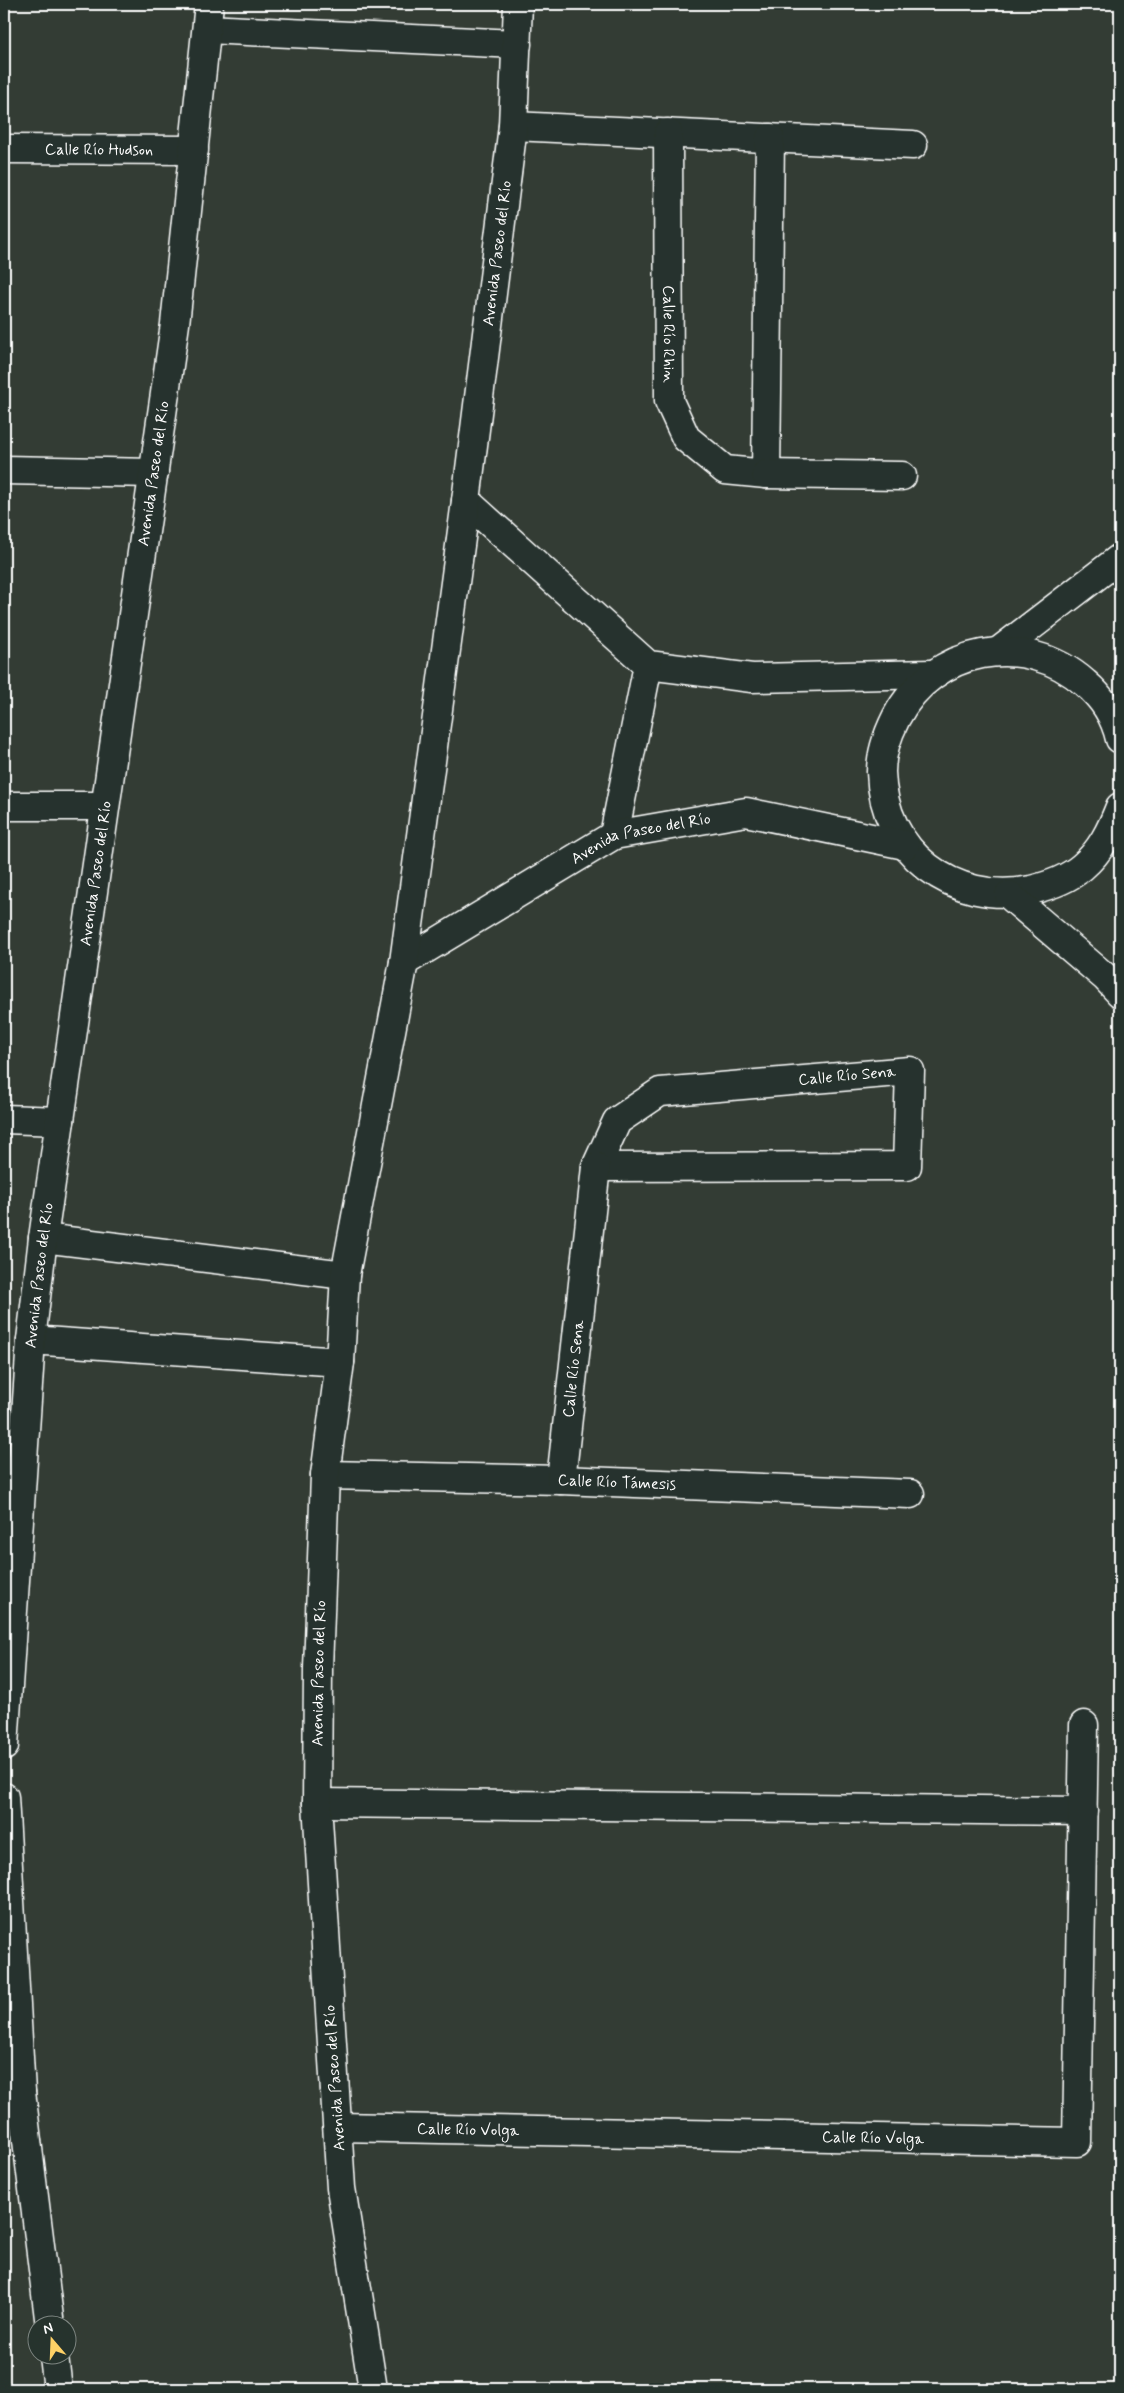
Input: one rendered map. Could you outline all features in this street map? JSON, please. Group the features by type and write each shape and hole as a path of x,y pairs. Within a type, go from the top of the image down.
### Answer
{"street":[{"name":"Avenida Paseo del Río","path":"373,2389 342,2188 318,1803 318,1669 325,1475 340,1362 345,1275 404,962 466,501 514,126 518,4"},
{"name":"Avenida Paseo del Río","path":"4,1746 14,1468 43,1238 175,324 208,16"},
{"path":"208,16 517,44"},
{"path":"514,126 913,145"},
{"name":"Calle Río Rhin","path":"668,133 669,401 686,438 725,470 766,474 902,476"},
{"path":"766,474 770,138"},
{"name":"Calle Río Hudson","path":"4,149 194,150"},
{"path":"4,470 154,473"},
{"path":"466,501 648,665 752,678 932,674"},
{"path":"999,651 1120,558"},
{"path":"1120,739 1118,728 1099,695 1070,670 1035,655 999,651 964,658 932,674 906,700 888,734 881,772 887,810 904,845 934,873 969,890 1009,894 1048,886 1081,867 1106,839 1120,807"},
{"path":"614,835 648,665"},
{"path":"4,806 105,806"},
{"name":"Avenida Paseo del Río","path":"404,962 614,835 746,812 904,845"},
{"path":"1009,894 1105,977 1120,993"},
{"name":"Calle Río Sena","path":"561,1480 596,1167 617,1121 660,1092 910,1070 907,1166 596,1167"},
{"path":"4,1120 60,1121"},
{"path":"43,1238 345,1275"},
{"path":"31,1340 340,1362"},
{"name":"Calle Río Támesis","path":"325,1475 561,1480 910,1494"},
{"name":"Calle Río Volga","path":"338,2127 1077,2142 1084,1725"},
{"path":"4,1797 13,2093 48,2316"},
{"path":"318,1803 1082,1810"},
{"path":"55,2366 58,2389"}]}
